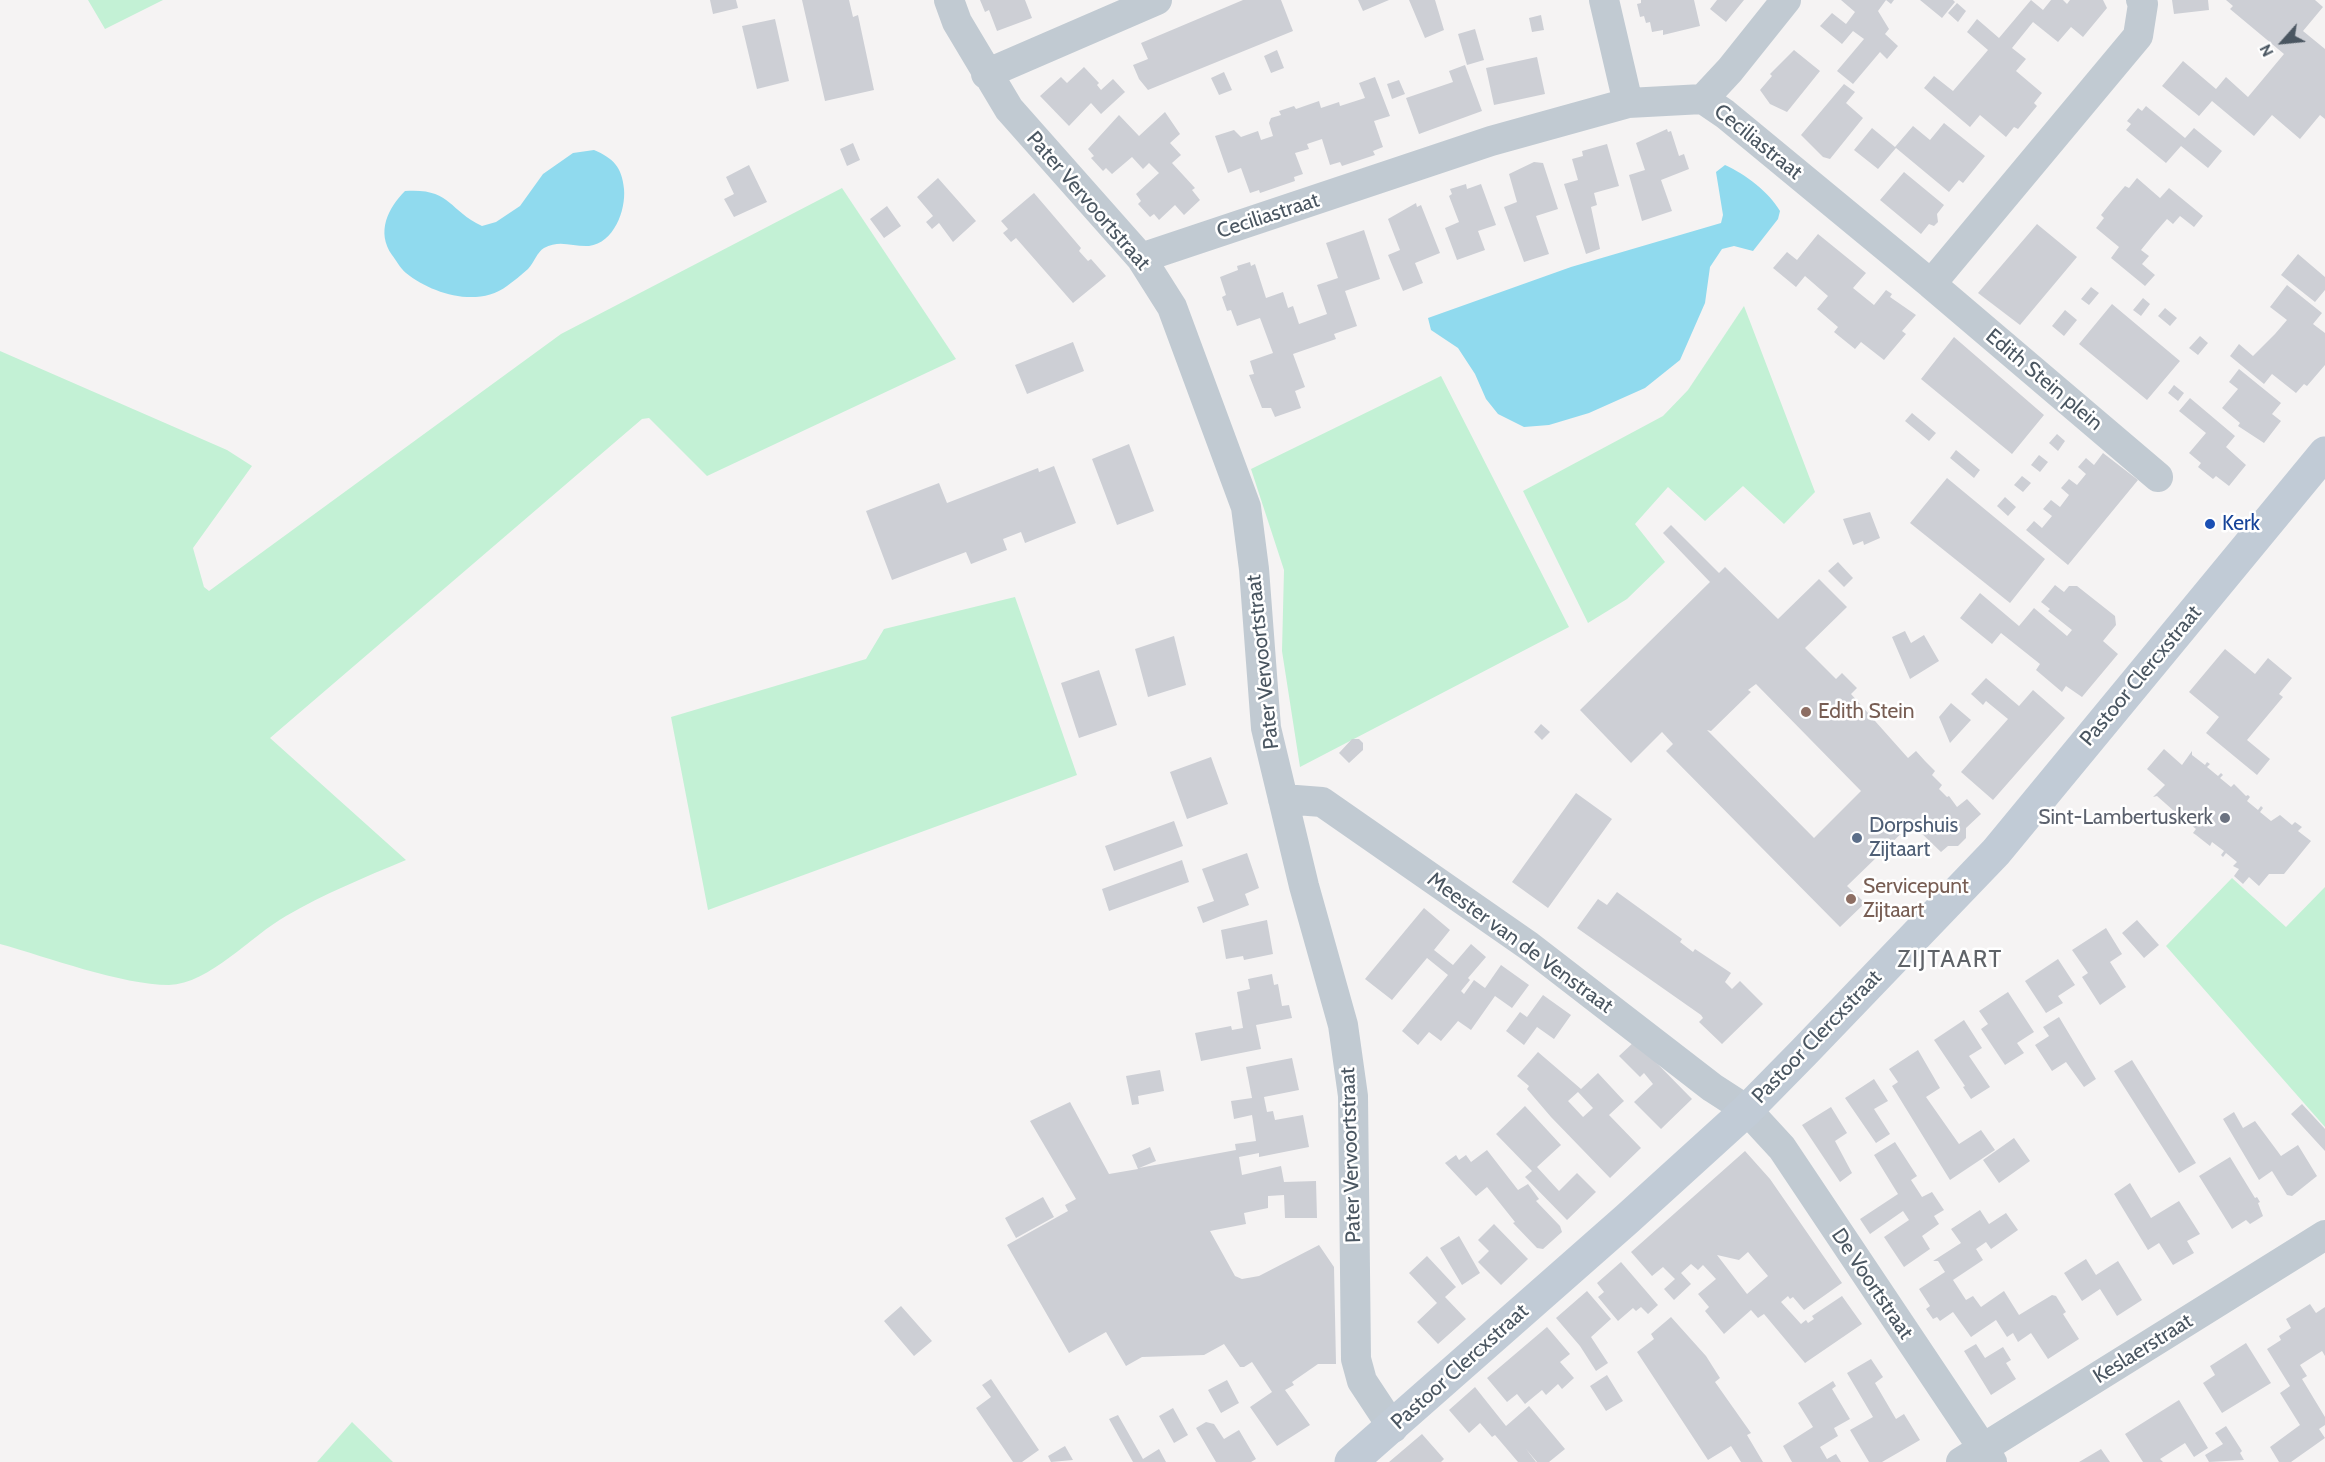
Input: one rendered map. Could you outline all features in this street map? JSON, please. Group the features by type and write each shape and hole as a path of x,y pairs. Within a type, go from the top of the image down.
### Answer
{"street":[{"name":"Pater Vervoortstraat","path":"949,0 957,22 1009,109 1141,258 1172,307 1246,507 1254,569 1266,728 1304,886 1343,1025 1353,1096 1356,1359 1362,1381 1393,1428"},
{"path":"986,74 1157,0"},
{"path":"1604,0 1628,103"},
{"path":"1702,99 1730,70 1786,0"},
{"path":"1931,284 2138,36 2143,4 2141,0"},
{"name":"Ceciliastraat","path":"1141,258 1491,141 1628,103 1702,99 1725,114 1931,284"},
{"name":"Edith Stein plein","path":"1931,284 2158,477"},
{"name":"Pastoor Clercxstraat","path":"1351,1462 1393,1428 1747,1110 1996,852 2325,453"},
{"name":"Meester van de Venstraat","path":"1283,799 1322,802 1529,946 1713,1088 1747,1110"},
{"name":"De Voortstraat","path":"1747,1110 1782,1148 1978,1458"},
{"name":"Keslaerstraat","path":"1978,1458 2325,1235"}],"green space":[{"path":"88,0 163,0 105,29"},
{"path":"842,188 956,359 707,476 649,418 642,419 270,738 406,860 300,908 273,924 215,968 184,983 150,984 129,980 0,944 0,351 227,450 252,466 193,548 204,587 209,591 561,334"},
{"path":"1744,306 1815,492 1784,524 1743,486 1705,521 1668,487 1635,524 1665,562 1627,599 1588,623 1523,491 1663,416 1688,390"},
{"path":"1441,376 1569,627 1300,767 1282,651 1284,570 1251,469"},
{"path":"1015,597 1077,775 708,910 671,717 866,659 884,629"},
{"path":"2232,878 2286,927 2325,887 2325,1127 2166,946"},
{"path":"352,1422 393,1462 317,1462"}],"water":[{"path":"594,150 615,164 623,181 623,206 612,232 598,244 583,246 556,244 544,248 528,269 495,293 483,296 455,296 429,287 404,271 387,246 386,221 394,205 405,191 420,191 440,196 482,226 496,222 520,206 543,174 573,153"},
{"path":"1725,165 1748,178 1770,197 1780,211 1778,219 1753,251 1734,246 1722,249 1710,267 1705,303 1680,360 1645,388 1589,413 1549,425 1524,427 1498,414 1486,399 1475,374 1458,348 1431,330 1428,318 1571,267 1721,223 1723,215 1716,172"}],"building":[{"path":"710,0 736,0 738,8 713,14"},
{"path":"802,0 849,0 853,17 858,15 874,90 825,101"},
{"path":"980,0 1025,0 1032,18 997,31 989,10 985,12"},
{"path":"1243,0 1281,0 1293,31 1148,90 1139,79 1133,65 1148,59 1141,43"},
{"path":"1358,0 1389,0 1363,11"},
{"path":"1409,0 1435,0 1444,30 1425,38"},
{"path":"1641,0 1694,0 1700,26 1663,35 1663,30 1652,32 1650,22 1646,23 1644,16 1640,17 1637,4 1641,3"},
{"path":"1717,0 1744,0 1726,22 1710,9"},
{"path":"1841,0 1886,0 1878,11 1889,29 1885,34 1898,46 1887,59 1880,52 1853,84 1837,71 1864,39 1853,31 1842,44 1820,26 1832,13 1846,24 1855,12"},
{"path":"1920,0 1953,0 1955,2 1942,18"},
{"path":"2031,0 2043,10 2051,0 2063,0 2067,4 2070,0 2103,0 2107,8 2083,37 2071,27 2058,42 2033,22 2012,48 2026,59 2016,71 2042,93 2034,103 2037,106 2018,129 2014,127 2006,137 1980,115 1970,127 1924,88 1934,76 1953,91 1988,50 1967,32 1977,19 1999,38"},
{"path":"2172,0 2208,0 2209,10 2174,14"},
{"path":"2226,0 2315,0 2323,7 2303,31 2325,49 2325,119 2320,115 2300,139 2272,115 2254,136 2212,101 2199,116 2162,86 2183,61 2216,89 2226,77 2248,97 2284,54 2230,9 2233,6"},
{"path":"1957,3 1966,11 1958,22 1948,13"},
{"path":"1541,15 1544,30 1532,32 1529,18"},
{"path":"775,19 789,81 757,89 742,26"},
{"path":"1475,29 1484,60 1467,65 1458,34"},
{"path":"1277,50 1284,68 1271,73 1264,56"},
{"path":"1794,50 1820,71 1787,112 1770,104 1760,90 1772,76 1770,74"},
{"path":"1537,57 1545,94 1494,105 1486,68"},
{"path":"1465,65 1482,111 1419,134 1406,98 1453,82 1449,71"},
{"path":"1084,67 1099,83 1097,85 1101,90 1113,79 1125,92 1101,114 1091,103 1069,126 1040,96 1061,77 1067,83"},
{"path":"1224,72 1232,90 1219,95 1211,78"},
{"path":"1375,77 1390,116 1374,121 1383,147 1373,151 1375,155 1342,166 1340,162 1330,165 1322,139 1307,144 1309,149 1295,153 1303,174 1294,177 1295,181 1260,193 1259,190 1250,193 1241,168 1228,173 1215,136 1234,130 1241,137 1258,131 1261,140 1273,136 1269,123 1271,118 1281,115 1279,111 1294,106 1296,109 1319,101 1321,108 1339,102 1340,106 1365,98 1359,83"},
{"path":"1399,80 1405,94 1392,99 1387,84"},
{"path":"1844,84 1855,92 1846,103 1863,118 1830,159 1823,157 1801,135"},
{"path":"2146,106 2185,138 2194,128 2222,151 2208,168 2181,146 2166,163 2126,130 2131,124 2127,121 2138,108 2142,111"},
{"path":"1165,112 1180,134 1170,143 1181,155 1172,163 1195,188 1192,190 1200,200 1184,215 1175,205 1159,220 1154,214 1150,217 1138,204 1141,201 1136,194 1159,173 1149,163 1143,169 1132,157 1112,174 1106,168 1103,171 1091,158 1094,156 1088,149 1119,115 1139,136"},
{"path":"1944,123 1985,156 1963,183 1959,180 1949,192 1896,148 1878,169 1854,150 1872,128 1895,147 1913,126 1930,140"},
{"path":"1667,129 1668,132 1671,131 1679,156 1684,154 1689,169 1661,180 1672,211 1642,221 1629,175 1645,170 1636,143"},
{"path":"853,143 860,160 847,166 840,149"},
{"path":"1607,144 1619,186 1594,193 1597,205 1591,207 1600,249 1586,254 1564,184 1578,180 1572,159 1583,156 1582,151"},
{"path":"1534,162 1543,163 1558,209 1536,216 1549,254 1524,262 1504,207 1517,202 1509,174"},
{"path":"749,165 767,202 734,217 724,199 734,194 726,177"},
{"path":"1904,172 1944,205 1937,214 1938,222 1934,226 1929,224 1921,234 1880,200"},
{"path":"938,178 976,221 953,242 939,223 932,229 926,222 933,216 917,197"},
{"path":"2137,178 2160,198 2169,188 2203,216 2194,227 2180,216 2173,224 2167,219 2154,234 2141,250 2149,256 2142,264 2155,275 2145,286 2111,258 2119,247 2096,228 2104,218 2101,215 2113,200 2125,186 2129,188"},
{"path":"1466,184 1467,189 1481,184 1496,225 1478,231 1485,250 1457,260 1445,228 1459,222 1449,196 1452,194 1450,189"},
{"path":"1034,193 1081,248 1079,251 1088,261 1091,259 1106,276 1073,303 1016,238 1011,242 1003,233 1008,229 1001,221"},
{"path":"1416,203 1417,207 1421,205 1440,253 1415,263 1423,283 1403,291 1388,255 1400,250 1388,219"},
{"path":"887,206 901,226 884,238 870,219"},
{"path":"2037,224 2077,257 2020,325 1978,293"},
{"path":"1364,230 1380,279 1345,291 1357,326 1334,334 1336,339 1293,354 1305,387 1295,391 1301,408 1275,417 1271,408 1262,408 1249,375 1254,374 1250,361 1273,353 1260,318 1237,326 1231,310 1227,311 1222,297 1226,295 1220,277 1238,270 1237,266 1250,262 1251,266 1255,264 1266,298 1283,292 1288,308 1293,306 1299,324 1327,314 1317,285 1338,278 1326,243"},
{"path":"1818,234 1866,273 1853,288 1874,305 1886,290 1892,294 1890,297 1916,315 1902,331 1906,334 1884,360 1861,342 1855,349 1834,332 1838,327 1817,309 1828,296 1805,276 1796,287 1773,268 1787,252 1797,260"},
{"path":"2298,254 2325,277 2325,290 2315,302 2281,275"},
{"path":"2287,285 2322,313 2313,324 2325,333 2325,365 2307,386 2304,384 2296,393 2272,374 2264,384 2230,356 2239,344 2253,356 2287,320 2270,307"},
{"path":"2091,287 2099,293 2089,305 2081,299"},
{"path":"2143,298 2150,304 2141,316 2133,310"},
{"path":"2112,304 2180,361 2147,400 2079,344"},
{"path":"2165,308 2177,318 2170,326 2158,316"},
{"path":"2065,310 2077,320 2064,336 2052,326"},
{"path":"2200,336 2208,343 2198,355 2189,348"},
{"path":"1954,337 2044,415 2012,454 1921,379"},
{"path":"1073,342 1084,371 1027,394 1015,365"},
{"path":"2239,369 2281,403 2272,414 2281,421 2264,443 2238,426 2240,423 2222,408 2238,389 2229,382"},
{"path":"2174,385 2184,393 2178,401 2168,393"},
{"path":"2190,398 2235,436 2226,447 2246,465 2229,486 2216,476 2213,479 2198,467 2201,463 2189,453 2206,433 2179,411"},
{"path":"1912,413 1936,433 1929,441 1905,421"},
{"path":"2057,434 2065,441 2058,451 2049,443"},
{"path":"1129,444 1154,511 1117,525 1092,459"},
{"path":"1956,450 1980,470 1974,478 1950,458"},
{"path":"2103,453 2138,480 2068,565 2026,530 2034,521 2042,528 2052,516 2043,509 2051,500 2060,507 2069,495 2061,488 2069,479 2077,485 2086,474 2078,467 2086,458 2094,465"},
{"path":"2039,455 2048,462 2040,472 2031,465"},
{"path":"1054,466 1076,523 1025,543 1021,532 1003,539 1007,550 971,564 966,552 892,580 866,511 939,483 947,503 1038,468 1039,472"},
{"path":"2022,476 2031,483 2023,492 2014,485"},
{"path":"1947,478 2045,559 2010,603 1910,523"},
{"path":"2005,497 2016,507 2008,516 1997,506"},
{"path":"1870,512 1880,538 1864,545 1863,541 1853,545 1843,519"},
{"path":"1671,525 1719,573 1725,567 1778,619 1819,579 1847,607 1805,648 1836,679 1842,673 1857,688 1851,694 1908,758 1916,751 1935,771 1932,775 1942,785 1939,789 1947,797 1949,796 1957,807 1967,799 1981,814 1966,828 1966,838 1958,846 1948,846 1941,852 1916,828 1918,827 1913,822 1847,886 1865,903 1840,927 1666,751 1673,744 1662,732 1631,763 1580,710 1710,582 1663,533","holes":["1756,684 1861,791 1814,838 1707,730 1711,731 1751,692 1748,690"]},
{"path":"1838,562 1853,578 1844,587 1828,571"},
{"path":"2055,585 2064,592 2069,586 2077,586 2115,616 2116,625 2103,641 2118,654 2082,697 2066,686 2062,692 2036,670 2040,664 2001,633 1992,644 1960,618 1980,593 2019,626 2034,608 2067,636 2072,630 2048,611 2050,609 2041,602"},
{"path":"1905,631 1911,643 1924,635 1939,661 1910,679 1892,637"},
{"path":"1174,636 1186,685 1148,697 1135,649"},
{"path":"2225,649 2255,674 2268,658 2292,678 2279,694 2283,697 2247,740 2270,759 2257,775 2206,733 2219,717 2189,692"},
{"path":"1099,670 1117,725 1079,738 1061,683"},
{"path":"1986,678 2019,706 2033,690 2065,718 1993,800 1961,772 2008,719 1986,701 1983,705 1971,694"},
{"path":"1951,703 1971,720 1950,743 1939,717"},
{"path":"1541,724 1550,732 1542,740 1534,732"},
{"path":"1352,739 1359,739 1363,743 1363,750 1349,763 1339,753"},
{"name":"Sint-Lambertuskerk","path":"2164,749 2182,765 2192,751 2192,755 2205,765 2207,762 2210,764 2207,767 2218,776 2221,773 2223,775 2220,778 2231,787 2234,784 2246,796 2248,795 2250,797 2247,801 2258,810 2261,806 2263,808 2260,812 2271,821 2280,815 2292,825 2295,822 2302,827 2298,831 2311,841 2284,874 2269,874 2259,886 2249,877 2243,884 2234,876 2239,869 2233,866 2237,862 2226,853 2223,857 2221,855 2224,851 2212,842 2210,846 2193,833 2196,829 2185,820 2182,824 2180,822 2183,819 2157,796 2153,797 2165,785 2147,769"},
{"path":"1211,757 1228,804 1187,819 1170,772"},
{"path":"1576,793 1612,819 1548,908 1512,882"},
{"path":"1174,821 1183,846 1114,871 1105,846"},
{"path":"1247,853 1259,888 1245,894 1249,905 1203,923 1197,907 1214,901 1202,869"},
{"path":"1182,860 1189,882 1109,911 1102,889"},
{"path":"1617,892 1682,939 1680,942 1693,952 1695,949 1731,973 1725,982 1732,989 1740,981 1763,1004 1722,1044 1699,1022 1703,1018 1701,1015 1577,928 1598,899 1607,905"},
{"path":"1424,908 1450,930 1434,950 1453,965 1471,944 1486,957 1468,978 1470,980 1461,991 1464,994 1474,980 1485,988 1501,965 1529,985 1512,1008 1495,996 1471,1030 1458,1021 1441,1041 1429,1032 1418,1045 1402,1031 1448,975 1427,958 1392,1000 1365,979"},
{"path":"1267,920 1273,954 1244,960 1243,956 1226,959 1221,930"},
{"path":"2137,920 2159,945 2144,958 2122,933"},
{"path":"2106,928 2122,954 2110,962 2126,987 2100,1005 2082,977 2088,973 2072,950"},
{"path":"2058,959 2075,985 2058,996 2063,1003 2046,1013 2025,981"},
{"path":"1272,974 1274,985 1278,984 1282,1006 1289,1005 1292,1018 1256,1025 1261,1049 1201,1061 1195,1033 1231,1026 1232,1030 1243,1028 1237,992 1250,989 1248,979"},
{"path":"2008,992 2034,1032 2017,1043 2024,1053 2005,1065 1981,1029 1988,1024 1979,1011"},
{"path":"1543,995 1571,1015 1554,1039 1537,1027 1524,1045 1506,1031 1520,1012 1527,1017"},
{"path":"2059,1017 2096,1079 2084,1087 2066,1062 2052,1071 2035,1045 2049,1036 2043,1027"},
{"path":"1964,1020 1982,1048 1969,1056 1990,1087 1971,1099 1963,1087 1965,1086 1934,1040"},
{"path":"1635,1041 1692,1099 1661,1129 1634,1102 1653,1084 1644,1073 1640,1077 1619,1056"},
{"path":"1918,1050 1940,1088 1926,1097 1959,1144 1981,1130 1995,1150 1950,1180 1892,1086 1898,1082 1889,1069"},
{"path":"1538,1052 1581,1089 1598,1073 1624,1101 1609,1115 1641,1148 1610,1178 1551,1117 1527,1089 1529,1086 1517,1076","holes":["1578,1092 1593,1108 1583,1117 1568,1101"]},
{"path":"1292,1058 1299,1090 1264,1097 1267,1112 1273,1111 1275,1120 1303,1115 1309,1147 1259,1157 1259,1153 1239,1157 1242,1175 1281,1166 1284,1182 1316,1181 1317,1218 1285,1218 1284,1195 1268,1196 1268,1208 1244,1213 1246,1224 1210,1231 1235,1276 1242,1279 1259,1276 1319,1245 1334,1267 1336,1364 1318,1364 1292,1382 1294,1385 1285,1390 1310,1425 1277,1446 1250,1407 1272,1392 1252,1362 1240,1367 1224,1344 1204,1355 1142,1357 1126,1366 1106,1332 1069,1353 1007,1245 1068,1211 1065,1205 1076,1199 1030,1121 1070,1102 1109,1174 1138,1169 1132,1155 1150,1147 1156,1161 1139,1168 1236,1150 1235,1144 1256,1141 1252,1115 1234,1119 1231,1101 1252,1098 1246,1067"},
{"path":"2132,1060 2196,1163 2179,1173 2114,1071"},
{"path":"1160,1070 1164,1091 1138,1096 1139,1104 1132,1105 1126,1076"},
{"path":"1874,1079 1888,1101 1874,1109 1890,1134 1876,1143 1845,1098"},
{"path":"2302,1104 2325,1129 2325,1151 2291,1114"},
{"path":"1525,1106 1561,1145 1537,1167 1559,1191 1577,1173 1596,1192 1567,1220 1525,1177 1532,1171 1496,1134"},
{"path":"1831,1107 1847,1133 1835,1141 1852,1173 1840,1182 1802,1125"},
{"path":"2234,1112 2243,1128 2255,1121 2281,1156 2298,1145 2317,1176 2292,1196 2287,1195 2272,1171 2259,1180 2223,1119"},
{"path":"2014,1138 2030,1161 1999,1183 1983,1160"},
{"path":"1895,1142 1917,1176 1911,1180 1922,1197 1932,1192 1944,1210 1934,1216 1939,1224 1922,1236 1930,1249 1904,1267 1884,1237 1909,1220 1903,1211 1870,1234 1860,1219 1898,1194 1874,1155"},
{"path":"1487,1150 1518,1190 1528,1184 1539,1199 1536,1201 1560,1226 1562,1232 1543,1249 1537,1248 1513,1223 1515,1222 1487,1187 1476,1196 1445,1163 1456,1155 1459,1160 1466,1155 1471,1162"},
{"path":"1745,1151 1770,1179 1842,1283 1804,1310 1793,1297 1790,1299 1788,1296 1781,1302 1801,1324 1806,1320 1808,1323 1814,1319 1812,1316 1842,1296 1862,1324 1805,1363 1764,1314 1758,1318 1751,1310 1724,1334 1705,1311 1709,1307 1698,1294 1716,1279 1703,1265 1698,1270 1691,1264 1681,1273 1691,1284 1674,1300 1664,1289 1675,1279 1663,1267 1652,1276 1631,1252","holes":["1748,1252 1768,1276 1747,1294 1717,1255 1739,1260"]},
{"path":"2230,1157 2255,1198 2257,1197 2260,1202 2258,1203 2263,1216 2250,1224 2246,1220 2232,1229 2199,1176"},
{"path":"2130,1183 2151,1218 2179,1201 2200,1234 2187,1241 2194,1253 2173,1265 2159,1243 2148,1250 2114,1194"},
{"path":"1043,1197 1054,1217 1016,1238 1005,1218"},
{"path":"1980,1210 1989,1224 2006,1213 2018,1230 1991,1249 1986,1242 1976,1249 1983,1260 1953,1280 1966,1300 1973,1296 1981,1307 2004,1291 2019,1315 2052,1295 2056,1296 2066,1312 2063,1314 2079,1339 2048,1359 2031,1333 2018,1342 2013,1333 2007,1337 1996,1320 1971,1337 1953,1312 1940,1321 1937,1317 1933,1319 1926,1309 1930,1306 1919,1289 1945,1272 1938,1261 1933,1261 1961,1243 1951,1229"},
{"path":"1494,1224 1528,1259 1501,1285 1478,1262 1489,1251 1478,1240"},
{"path":"1459,1236 1480,1273 1462,1285 1440,1248"},
{"path":"1427,1256 1456,1287 1445,1297 1466,1319 1438,1344 1417,1322 1437,1303 1409,1273"},
{"path":"2086,1259 2096,1275 2118,1261 2142,1300 2117,1316 2100,1289 2082,1301 2064,1273"},
{"path":"1621,1262 1658,1305 1648,1314 1641,1307 1636,1311 1633,1308 1618,1321 1598,1297 1604,1292 1597,1283"},
{"path":"1587,1291 1611,1319 1591,1337 1608,1363 1596,1371 1580,1346 1556,1318"},
{"path":"2310,1304 2316,1313 2325,1307 2325,1356 2322,1351 2300,1365 2307,1376 2302,1379 2325,1417 2325,1425 2319,1429 2325,1438 2291,1462 2279,1462 2270,1447 2300,1425 2280,1393 2290,1386 2267,1349 2281,1340 2279,1336 2291,1328 2286,1319"},
{"path":"901,1306 932,1341 914,1356 884,1321"},
{"path":"1671,1317 1706,1356 1720,1378 1715,1382 1751,1433 1747,1435 1763,1462 1741,1462 1731,1446 1708,1460 1637,1352 1654,1339 1651,1334"},
{"path":"1547,1327 1570,1354 1560,1362 1574,1378 1562,1389 1558,1384 1546,1395 1542,1390 1525,1404 1517,1394 1507,1402 1487,1378"},
{"path":"2246,1343 2271,1383 2222,1413 2203,1383 2215,1375 2210,1366"},
{"path":"1976,1344 1985,1358 2003,1347 2011,1360 2006,1363 2016,1379 1991,1395 1964,1351"},
{"path":"1871,1359 1883,1377 1875,1383 1896,1419 1904,1414 1920,1440 1882,1462 1869,1462 1850,1430 1873,1417 1847,1373"},
{"path":"1607,1375 1623,1401 1606,1411 1590,1386"},
{"path":"991,1379 1039,1450 1022,1462 1013,1462 976,1408 991,1397 982,1385"},
{"path":"1227,1380 1239,1403 1221,1413 1208,1390"},
{"path":"1833,1381 1836,1386 1832,1389 1850,1419 1834,1428 1838,1436 1820,1447 1827,1459 1836,1454 1841,1462 1792,1462 1783,1446 1813,1427 1798,1403"},
{"path":"1475,1387 1506,1426 1529,1406 1565,1449 1549,1462 1537,1462 1526,1449 1536,1462 1518,1462 1495,1435 1492,1437 1480,1423 1469,1433 1449,1410"},
{"path":"2179,1400 2208,1448 2194,1457 2185,1443 2160,1459 2163,1462 2143,1462 2125,1434"},
{"path":"1173,1408 1188,1435 1174,1443 1159,1416"},
{"path":"1118,1415 1143,1459 1159,1449 1166,1462 1133,1462 1109,1419"},
{"path":"1206,1422 1214,1424 1224,1439 1239,1430 1256,1459 1251,1462 1216,1462 1196,1428"},
{"path":"2226,1426 2242,1451 2240,1453 2244,1460 2209,1462 2205,1455 2223,1444 2215,1433"},
{"path":"1422,1434 1444,1459 1441,1462 1389,1462"},
{"path":"1065,1446 1073,1460 1051,1462 1048,1456"},
{"path":"2101,1449 2110,1462 2079,1462"}],"place":[{"name":"Kerk","path":"2210,524"},
{"name":"Edith Stein","path":"1806,712"},
{"name":"Sint-Lambertuskerk","path":"2225,818"},
{"name":"Dorpshuis Zijtaart","path":"1857,838"},
{"name":"Servicepunt Zijtaart","path":"1851,899"}],"district":[{"name":"ZIJTAART","path":"1950,960"}]}
